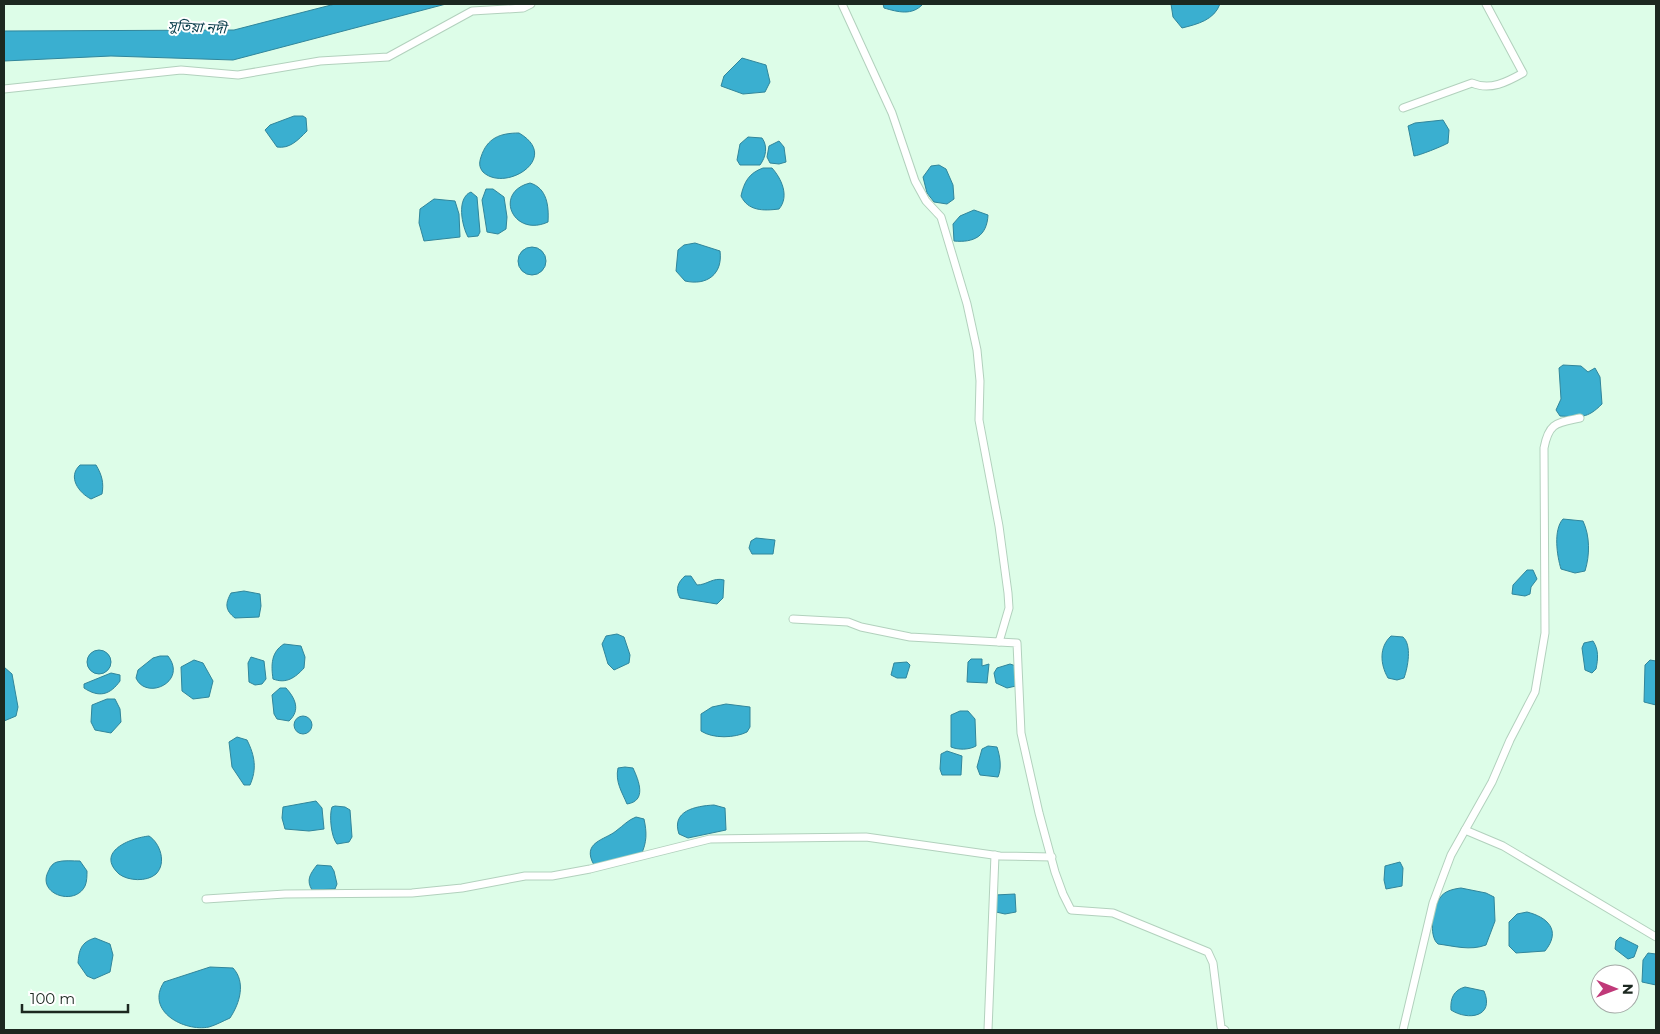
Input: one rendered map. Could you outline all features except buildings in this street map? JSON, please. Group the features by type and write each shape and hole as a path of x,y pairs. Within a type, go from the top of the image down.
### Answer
{"street":[{"path":"4,89 180,70 238,75 320,61 388,57 472,10 523,8 531,4"},
{"path":"842,4 892,114 916,182 926,201 940,217 967,304 977,350 980,381 979,420 1008,593 1009,608 999,642"},
{"path":"1403,108 1472,83 1487,87 1507,82 1523,73 1486,4"},
{"path":"1403,1030 1433,902 1451,855 1492,782 1535,692 1545,633 1544,448 1547,434 1556,423 1580,418"},
{"path":"793,618 848,622 861,627 910,637 1016,643 1021,733 1039,813 1062,894 1071,910 1113,913 1208,952 1213,963 1221,1027 1225,1030"},
{"path":"1465,830 1503,846 1656,937"},
{"path":"206,899 293,894 412,893 462,888 525,876 552,876 590,869 710,839 866,837 994,855 1052,857"},
{"path":"988,1030 994,855"}],"water":[{"path":"335,4 446,4 233,60 111,56 4,61 4,31 234,30"},
{"path":"883,4 923,4 910,12 905,12 884,8"},
{"path":"1171,4 1220,4 1210,18 1182,28 1173,17"},
{"path":"742,58 766,65 770,82 765,92 743,94 721,86 724,76"},
{"path":"294,116 306,118 307,131 290,145 277,147 265,130 270,125"},
{"path":"1443,120 1449,130 1448,143 1414,156 1408,126 1415,123"},
{"path":"519,133 531,143 535,153 532,162 525,170 504,178 493,177 483,172 480,167 480,159 487,145 500,136"},
{"path":"748,137 762,138 764,141 766,152 760,165 740,165 737,160 740,144"},
{"path":"779,141 784,147 786,162 779,164 770,163 767,157 769,146"},
{"path":"939,165 946,169 953,185 954,199 947,204 934,202 927,193 923,177 931,166"},
{"path":"763,168 772,168 783,187 784,199 779,209 757,209 748,205 741,196 748,179"},
{"path":"530,183 536,185 546,198 548,222 536,225 525,224 517,219 512,212 510,204 512,195 519,188"},
{"path":"486,189 493,189 504,197 507,217 506,229 498,234 487,232 482,200"},
{"path":"471,192 477,197 480,232 478,236 468,237 462,220 462,206 466,195"},
{"path":"434,199 455,201 459,214 460,237 424,241 419,223 420,209"},
{"path":"974,210 988,215 982,233 968,241 954,241 953,224 960,216"},
{"path":"695,243 720,251 719,266 716,272 707,280 700,282 685,281 676,271 678,250 684,245"},
{"path":"532,247 542,251 546,261 542,271 532,275 522,271 518,261 522,251"},
{"path":"1563,365 1581,366 1588,372 1595,368 1600,377 1602,404 1588,415 1579,417 1560,416 1556,410 1561,399 1559,368"},
{"path":"80,465 96,465 102,479 102,494 91,499 82,493 75,479 76,470"},
{"path":"1563,519 1583,521 1587,533 1588,546 1588,559 1585,571 1575,573 1561,569 1557,550 1557,536"},
{"path":"756,538 775,540 773,554 752,554 749,548 751,541"},
{"path":"1527,570 1533,570 1537,579 1531,587 1530,594 1525,596 1512,594 1513,585"},
{"path":"685,576 691,576 697,585 720,579 724,580 723,598 717,604 680,598 678,586"},
{"path":"244,591 260,594 261,606 259,617 235,618 229,612 227,604 231,593"},
{"path":"617,634 624,637 630,655 629,663 614,670 608,664 602,644 606,636"},
{"path":"1391,636 1403,637 1408,645 1408,662 1404,678 1397,680 1388,678 1382,661 1384,645"},
{"path":"1593,641 1598,658 1596,669 1592,673 1585,670 1582,648 1584,643"},
{"path":"284,644 301,646 305,657 304,668 297,675 282,681 273,679 272,669 274,655"},
{"path":"99,650 107,654 111,662 107,670 99,674 91,670 87,662 91,654"},
{"path":"168,656 173,665 173,674 163,685 156,688 148,688 141,685 136,678 138,670 153,658"},
{"path":"251,657 264,661 266,679 262,684 255,685 249,682 248,663"},
{"path":"971,659 982,659 982,666 989,664 987,683 967,682 968,662"},
{"path":"194,660 203,663 213,681 209,697 193,699 182,691 181,667"},
{"path":"1650,660 1656,661 1656,705 1644,702 1645,665"},
{"path":"907,662 910,665 906,678 897,678 891,675 894,663"},
{"path":"1010,664 1016,666 1016,686 1007,688 996,683 994,673 997,668"},
{"path":"4,667 12,674 18,707 16,716 4,721"},
{"path":"111,673 120,675 120,681 108,692 99,694 84,688 84,684"},
{"path":"280,688 286,688 294,700 295,713 289,721 277,719 274,714 272,695"},
{"path":"107,699 115,699 120,709 121,722 111,733 95,730 91,722 92,705"},
{"path":"726,704 750,707 750,727 747,732 736,736 724,737 706,734 701,731 701,714 712,707"},
{"path":"960,711 968,711 975,719 976,746 964,749 951,747 951,715"},
{"path":"299,716 307,716 312,721 310,732 299,734 294,729 294,721"},
{"path":"237,737 247,740 252,752 254,768 250,785 244,785 232,767 229,742"},
{"path":"988,746 997,747 1000,762 998,777 980,775 977,767 982,749"},
{"path":"947,751 962,756 961,775 942,775 940,769 941,754"},
{"path":"618,768 633,768 640,790 637,799 627,804 617,778"},
{"path":"316,801 322,808 324,829 309,831 285,829 282,818 283,807"},
{"path":"714,805 725,808 726,830 688,838 679,834 678,820 686,811"},
{"path":"332,807 345,807 350,810 352,837 349,842 337,844 335,841 331,826 331,815"},
{"path":"636,817 644,819 646,829 646,837 641,855 594,865 590,851 592,847"},
{"path":"149,836 159,848 162,859 156,874 152,877 138,880 119,874 113,866 111,859 113,853 125,843"},
{"path":"59,861 80,861 87,871 87,879 85,886 80,892 73,896 58,895 47,886 46,878 52,865"},
{"path":"1400,862 1403,868 1402,886 1386,889 1384,880 1385,866"},
{"path":"317,865 331,866 337,884 335,889 312,890 309,883 310,877"},
{"path":"1461,888 1486,893 1494,897 1495,921 1486,945 1474,948 1462,947 1438,944 1435,940 1432,928 1437,902 1446,892"},
{"path":"1015,894 1016,912 1005,914 996,912 995,895"},
{"path":"1527,912 1541,917 1550,926 1552,937 1545,951 1516,953 1509,946 1509,922 1517,914"},
{"path":"1620,937 1638,946 1634,957 1628,959 1615,949 1616,941"},
{"path":"95,938 110,944 113,955 110,972 94,979 87,976 78,963 79,954 84,944"},
{"path":"1648,953 1656,954 1656,985 1642,982 1643,960"},
{"path":"210,967 233,968 237,974 240,993 237,1006 230,1018 209,1027 199,1028 179,1023 170,1017 163,1010 160,1002 159,992 164,982"},
{"path":"1465,987 1484,991 1486,1006 1483,1011 1472,1016 1451,1010 1451,1002 1454,995 1458,990"}],"water label":[{"name":"সুতিয়া নদী","path":"197,27"}]}
